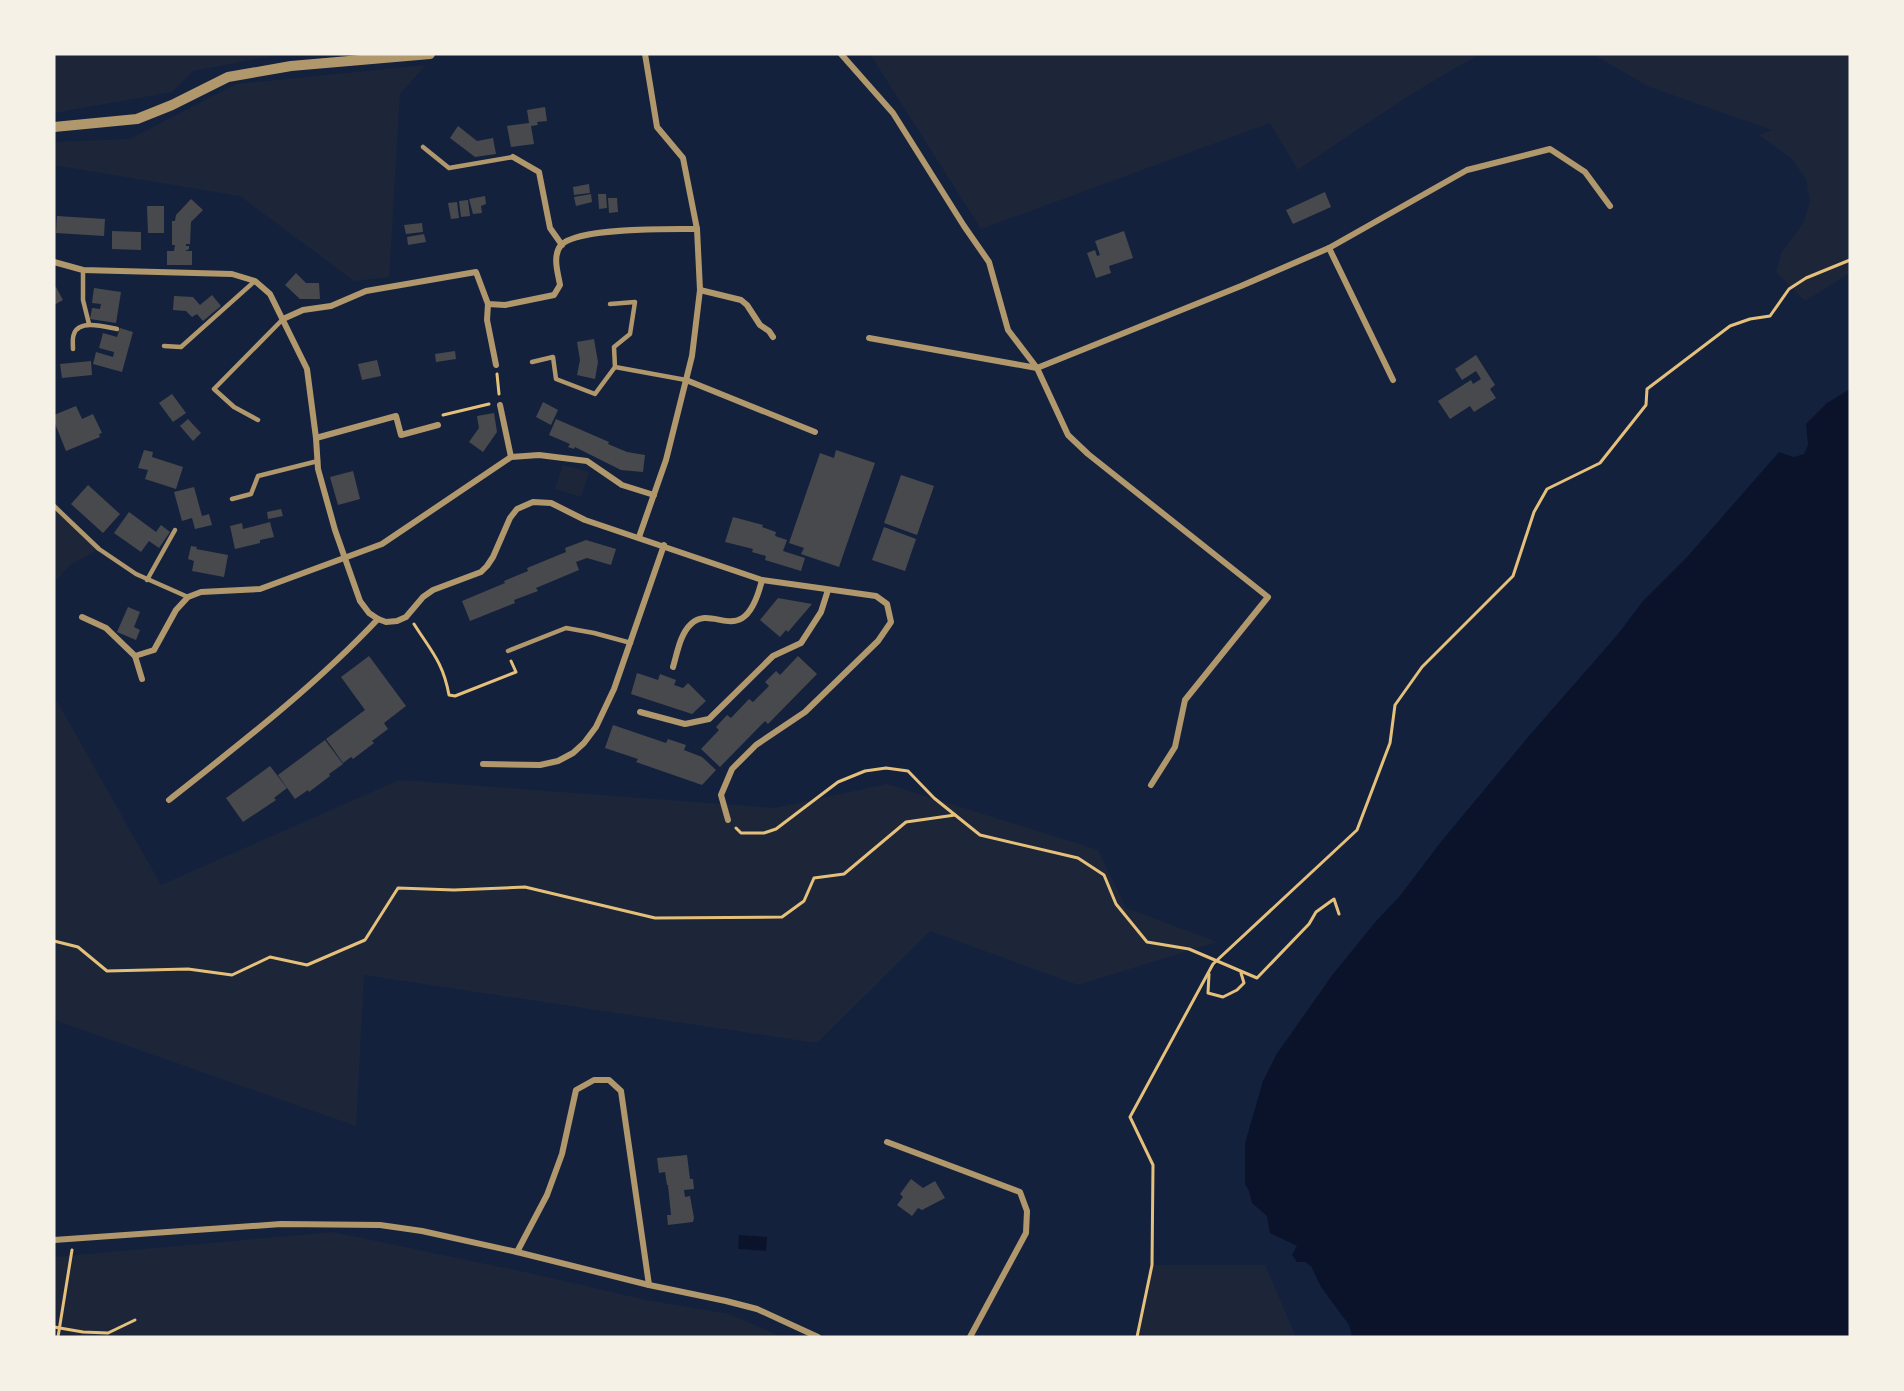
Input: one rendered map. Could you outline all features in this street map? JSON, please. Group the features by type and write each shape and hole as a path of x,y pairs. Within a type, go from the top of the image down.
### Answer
{"street":[{"path":"54,127 137,118 172,105 228,77 291,66 430,54"},
{"path":"639,537 666,460 692,356 700,290 697,229 683,158 657,127 645,54"},
{"path":"841,54 893,113 989,262 1008,330 1037,368 1068,435 1088,454 1268,597 1185,700 1175,747 1151,785"},
{"path":"869,338 1037,368 1329,248 1467,170 1550,149 1585,172 1610,206"},
{"path":"513,157 539,172 550,228 562,245"},
{"path":"489,304 505,305 555,295 560,285 556,257 562,245 577,237 628,229 697,229"},
{"path":"1329,248 1393,380"},
{"path":"54,262 83,270 232,274 255,281 270,294 307,369 318,469 344,558 360,601 369,613 378,619 386,622 396,621 408,614 423,597 433,591 481,572 499,546 510,518 517,509 533,502 551,502 585,520 762,580 876,596 887,603 891,622 878,641 805,712 756,745 732,769 721,795 729,820"},
{"path":"283,319 303,310 331,306 366,291 476,272 489,304 488,320 496,365"},
{"path":"700,290 741,300 760,325 770,331 773,337"},
{"path":"686,380 815,432"},
{"path":"500,403 511,457"},
{"path":"316,438 396,416 401,435 438,425"},
{"path":"135,656 154,650 176,610 188,597 201,592 260,589 382,544 511,457 539,455 587,461 622,484 654,495"},
{"path":"483,764 540,765 558,761 573,753 584,743 596,727 614,689 664,545"},
{"path":"673,667 685,631 692,623 702,617 729,622 748,614 757,601 762,580"},
{"path":"640,712 685,724 709,719 773,656 801,643 821,612 828,590"},
{"path":"82,617 106,628 135,656 142,680"},
{"path":"169,800 305,690 357,642 378,619"},
{"path":"517,1252 547,1195 562,1154 576,1090 594,1080 609,1080 621,1091 649,1285"},
{"path":"887,1142 1020,1192 1027,1212 1026,1233 970,1337"},
{"path":"54,1240 281,1224 381,1226 422,1231 726,1301 757,1310 818,1337"}],"lane":[{"path":"423,147 449,168 513,157"},
{"path":"83,270 83,300 89,324"},
{"path":"164,346 182,347 255,281"},
{"path":"532,362 553,357 556,379 596,394 615,367 614,347 630,334 635,302 610,304"},
{"path":"258,420 234,407 214,388 283,319"},
{"path":"73,349 73,335 77,329 89,324 117,329"},
{"path":"615,367 686,380"},
{"path":"232,499 250,494 258,476 318,461"},
{"path":"54,506 99,549 147,580 188,597"},
{"path":"147,580 175,530"},
{"path":"508,651 566,628 631,643"}],"path":[{"path":"1137,1337 1152,1264 1153,1165 1130,1117 1213,964 1357,830 1390,743 1395,705 1422,667 1513,576 1534,512 1547,489 1600,463 1646,405 1647,389 1730,326 1750,319 1770,316 1789,289 1806,278 1850,260"},
{"path":"438,425 436,417 500,403 496,365"},
{"path":"408,614 440,663 449,695 455,696 516,672 508,651"},
{"path":"729,820 741,833 764,833 776,829 838,783 865,771 886,768 908,771 980,835 1078,858 1104,874 1116,904 1147,942 1189,949 1257,978 1309,924 1316,912 1334,899 1339,914"},
{"path":"54,941 78,947 107,972 188,969 232,975 270,957 308,965 365,940 398,888 454,890 525,887 655,918 782,917 804,902 814,878 844,874 906,822 955,815"},
{"path":"1209,972 1208,993 1223,997 1238,990 1244,983 1241,972"},
{"path":"58,1337 74,1239"},
{"path":"54,1327 107,1335 135,1320"}],"shaded area":[{"path":"54,54 282,54 193,71 172,92 54,113"},
{"path":"870,54 1481,54 1365,124 1298,170 1270,123 981,229"},
{"path":"1592,54 1850,54 1850,273 1805,301 1776,272 1781,253 1804,222 1810,201 1806,179 1792,159 1759,135 1772,130 1650,87"},
{"path":"426,65 400,94 389,277 354,281 240,196 54,165 54,142 130,139 236,84"},
{"path":"1850,389 1850,1337 1352,1337 1349,1325 1321,1287 1311,1266 1305,1262 1297,1262 1292,1255 1297,1246 1270,1233 1267,1216 1252,1203 1245,1184 1245,1143 1263,1081 1276,1055 1333,974 1399,897 1440,843 1528,737 1618,634 1643,601 1687,557 1779,452 1794,457 1804,454 1808,445 1806,424 1827,403"},
{"path":"563,465 589,472 581,497 555,489"},
{"path":"54,496 62,514 99,549 70,565 54,583"},
{"path":"54,696 161,885 399,780 775,808 887,784 1098,850 1126,908 1217,942 1078,985 930,931 817,1043 364,975 356,1126 54,1020"},
{"path":"333,1232 646,1300 729,1314 782,1337 54,1337 54,1257"},
{"path":"739,1235 767,1237 766,1251 738,1249"},
{"path":"1152,1265 1265,1265 1296,1337 1138,1337"}],"building":[{"path":"545,107 547,121 537,122 538,125 531,126 534,144 511,147 507,126 529,123 527,110"},
{"path":"458,126 477,141 493,138 496,154 475,157 450,138"},
{"path":"589,184 590,193 574,195 573,187"},
{"path":"1325,192 1331,207 1293,224 1286,210"},
{"path":"591,194 592,202 576,206 574,197"},
{"path":"598,194 606,194 607,208 599,209"},
{"path":"485,196 486,204 481,206 482,213 473,214 469,199"},
{"path":"608,198 617,198 618,212 609,213"},
{"path":"191,199 203,210 191,222 190,244 186,244 189,249 185,251 192,251 192,265 167,265 167,251 174,251 175,245 172,245 172,221 175,221 176,215"},
{"path":"468,200 470,216 461,217 459,201"},
{"path":"457,202 459,218 451,219 448,203"},
{"path":"147,206 164,206 164,233 148,233"},
{"path":"57,216 105,219 104,236 56,233"},
{"path":"422,223 423,232 406,234 404,225"},
{"path":"112,231 141,232 141,250 112,249"},
{"path":"1124,231 1133,258 1109,266 1111,273 1096,278 1087,253 1095,250 1097,256 1100,255 1095,241"},
{"path":"424,234 426,242 408,245 407,237"},
{"path":"296,273 306,283 319,283 320,299 300,299 285,285"},
{"path":"56,287 63,300 54,305 54,288"},
{"path":"94,288 121,292 116,323 90,319 92,308 100,309 101,304 92,303"},
{"path":"212,295 221,306 203,321 197,314 192,317 186,311 173,310 174,296 193,297 200,305"},
{"path":"120,328 133,332 122,372 93,364 96,352 113,357 114,352 99,348 103,333 117,337"},
{"path":"594,339 598,362 595,379 577,375 580,360 577,342"},
{"path":"455,351 456,359 436,362 435,354"},
{"path":"1476,355 1495,385 1490,389 1496,398 1474,412 1470,406 1450,419 1438,401 1471,380 1473,384 1481,379 1476,371 1462,380 1455,369"},
{"path":"377,360 381,376 362,380 358,364"},
{"path":"91,361 92,375 62,378 60,364"},
{"path":"172,394 186,413 173,422 159,403"},
{"path":"543,402 558,410 551,425 536,417"},
{"path":"76,406 82,419 93,414 102,433 99,434 100,437 66,451 54,421 54,415"},
{"path":"494,413 497,432 483,452 469,442 479,428 477,416"},
{"path":"188,419 201,433 193,441 180,426"},
{"path":"556,419 627,452 645,455 643,472 621,470 575,447 574,449 568,447 570,444 549,435"},
{"path":"144,450 153,452 152,457 183,467 176,489 145,479 148,470 138,468"},
{"path":"836,450 875,463 839,567 801,554 804,548 789,543 820,453 834,458"},
{"path":"353,471 360,499 338,505 330,477"},
{"path":"901,475 934,486 917,535 884,523"},
{"path":"88,485 120,514 103,533 71,504"},
{"path":"194,487 202,516 209,514 212,525 195,529 192,518 182,521 174,492"},
{"path":"281,509 283,516 268,519 267,512"},
{"path":"129,512 156,532 161,525 170,532 159,548 149,541 141,552 114,533"},
{"path":"733,517 763,525 762,527 776,532 775,536 787,540 783,551 805,558 801,571 765,560 766,556 752,552 753,549 725,542"},
{"path":"270,522 274,537 235,549 230,526 242,523 243,529"},
{"path":"884,527 916,539 905,571 872,560"},
{"path":"586,540 616,549 611,565 587,558 576,562 579,570 536,588 538,591 514,600 515,603 470,621 462,601 505,583 504,581 528,571 527,568 566,552 565,548"},
{"path":"191,546 228,555 224,577 192,571 194,561 188,559"},
{"path":"778,598 812,604 788,632 786,630 780,637 760,620"},
{"path":"128,607 140,612 134,627 140,630 136,640 117,632"},
{"path":"369,656 406,706 384,723 388,729 372,741 374,743 353,759 351,757 343,763 326,739 365,710 341,677"},
{"path":"798,656 817,674 768,724 765,721 720,767 701,749 719,730 716,727 727,715 731,718 749,699 753,702 769,686 765,682 776,671 780,675"},
{"path":"637,673 658,680 660,674 676,680 674,685 683,688 688,683 706,701 692,714 631,694"},
{"path":"613,725 666,743 668,739 686,745 684,750 702,757 716,770 702,785 636,762 638,759 605,748"},
{"path":"325,740 343,764 309,792 308,790 295,799 278,775"},
{"path":"270,766 287,788 274,798 276,800 243,822 226,798"},
{"path":"687,1155 690,1179 693,1179 694,1189 684,1190 685,1197 690,1196 693,1222 668,1225 667,1215 671,1215 668,1185 665,1172 659,1173 657,1158"},
{"path":"911,1179 923,1188 935,1181 945,1198 922,1210 918,1208 912,1216 897,1205 903,1197 900,1194"}]}
